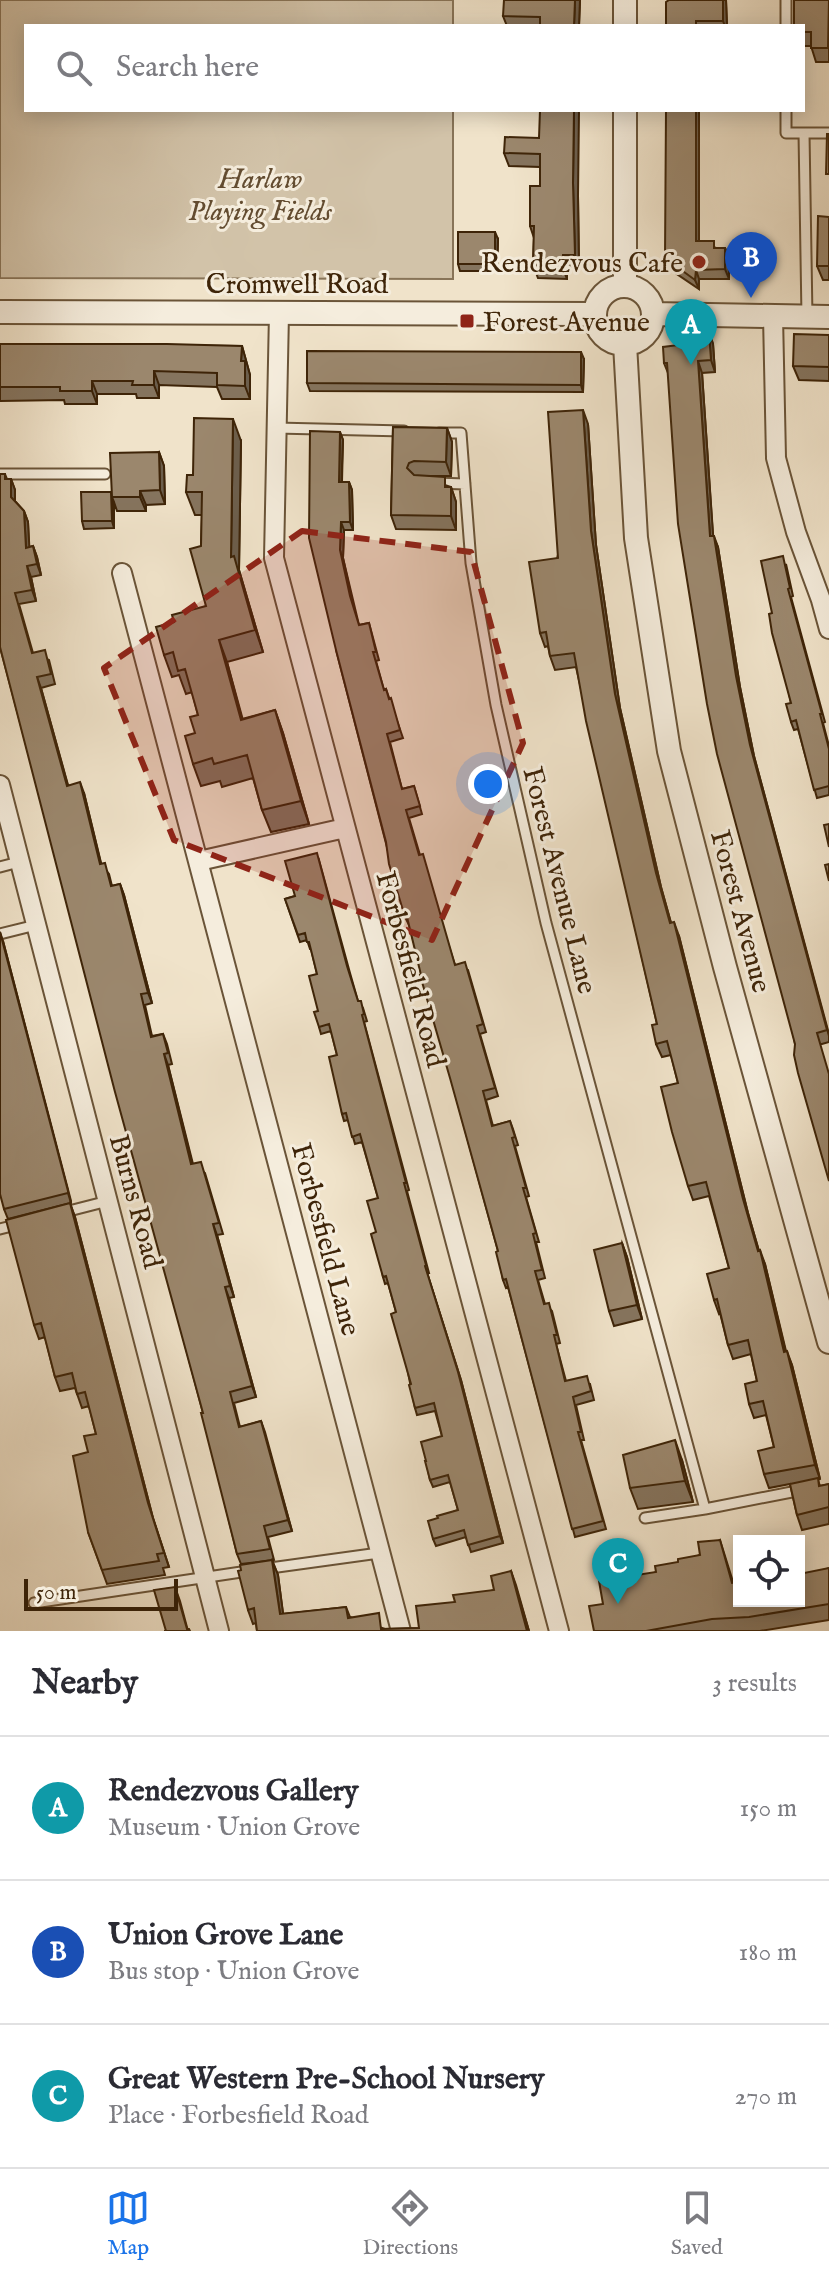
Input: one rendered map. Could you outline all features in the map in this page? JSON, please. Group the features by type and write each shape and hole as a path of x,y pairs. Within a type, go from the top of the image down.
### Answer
{"street":[{"path":"625,0 625,24"},
{"path":"625,112 625,286"},
{"path":"616,286 633,287 647,298 653,314 648,331 634,343 625,344 615,343 600,332 594,314 600,297 616,286"},
{"name":"Cromwell Road","path":"0,312 594,314"},
{"name":"Forbesfield Road","path":"279,313 274,558 559,1631"},
{"path":"653,314 818,317"},
{"path":"773,316 776,458 796,532 829,629"},
{"name":"Forest Avenue","path":"625,344 636,538 669,751 829,1342"},
{"name":"Forbesfield Lane","path":"122,573 401,1631"},
{"name":"Burns Road","path":"0,785 219,1631"},
{"path":"199,861 345,828"}],"lane":[{"path":"786,0 786,24"},
{"path":"786,112 786,133 829,133"},
{"path":"804,133 818,317"},
{"path":"276,428 415,432"},
{"name":"Forest Avenue Lane","path":"430,432 461,433 471,563 496,705 546,923 705,1509"},
{"path":"0,474 105,474"},
{"path":"420,482 465,484"},
{"path":"0,867 19,862"},
{"path":"0,934 36,925"},
{"path":"46,1217 108,1201"},
{"path":"0,1229 31,1221"},
{"path":"645,1518 814,1488"},
{"path":"34,1603 379,1553"}],"highlighted area":[{"path":"302,531 471,552 523,743 432,940 174,840 104,668"}],"green space":[{"name":"Harlaw Playing Fields","path":"0,0 453,0 453,24 24,24 24,112 453,112 453,279 0,278"}],"building":[{"path":"504,0 575,0 574,24 540,24 540,17 503,16"},
{"path":"723,0 723,21 666,24 666,2"},
{"path":"794,0 829,0 828,48 811,48 811,32 805,32 805,24 794,24"},
{"path":"540,112 574,112 575,255 563,255 562,266 533,265 534,226 530,226 530,186 540,186 540,154 504,153 505,137 539,138"},
{"path":"666,112 696,112 696,241 714,241 714,248 725,248 725,269 696,270 695,280 665,258"},
{"path":"829,134 829,174 826,174"},
{"path":"818,216 829,217 829,266 817,266"},
{"path":"458,232 495,232 495,264 458,264"},
{"path":"709,332 711,360 698,361 710,536 714,536 750,745 827,1030 817,1033 829,1074 829,1181 798,1073 795,1044 717,754 678,524 667,363 664,363 663,347 679,345 678,334"},
{"path":"794,334 829,335 829,367 793,366"},
{"path":"0,344 242,346 245,386 217,385 217,373 154,371 154,385 132,385 133,381 92,381 92,391 60,391 60,387 0,387"},
{"path":"307,351 581,352 581,385 307,383"},
{"path":"583,410 591,531 615,694 656,873 670,923 674,922 743,1199 760,1250 815,1465 764,1474 758,1451 774,1447 763,1401 749,1404 745,1384 757,1381 748,1340 728,1345 717,1299 714,1300 707,1274 729,1268 706,1182 688,1186 672,1132 661,1087 678,1083 667,1041 656,1044 652,1025 657,1024 586,721 574,653 550,656 546,632 540,633 529,562 558,558 548,412"},
{"path":"194,418 233,419 231,557 234,556 255,630 219,640 241,720 275,710 301,801 262,810 247,755 214,764 212,758 193,764 185,736 195,733 190,717 198,715 185,669 178,671 173,652 164,655 156,627 174,622 172,615 206,606 190,549 201,546 202,492 186,492 187,475 193,475"},
{"path":"393,427 447,428 446,462 414,461 407,468 414,475 445,477 445,487 451,487 451,516 391,515"},
{"path":"310,431 340,432 339,482 349,482 350,522 341,522 340,550 359,625 369,623 376,652 373,652 384,690 391,698 400,730 387,734 402,789 414,786 420,806 406,810 419,855 423,854 455,965 465,962 483,1024 477,1026 495,1088 483,1091 492,1126 510,1121 515,1137 512,1138 526,1188 523,1188 536,1233 533,1234 542,1270 535,1271 544,1304 549,1303 565,1381 587,1376 591,1391 573,1397 581,1432 578,1432 603,1521 572,1529 506,1279 503,1280 498,1251 420,975 407,917 389,864 309,538"},
{"path":"159,452 160,490 140,491 140,497 112,497 110,453"},
{"path":"0,474 5,474 5,479 11,479 11,497 24,511 26,548 33,546 37,564 27,566 32,590 15,593 32,653 45,650 51,674 37,677 67,786 80,782 100,864 105,863 111,886 120,884 148,993 141,994 151,1037 163,1034 168,1053 164,1054 191,1164 201,1162 219,1223 213,1224 230,1286 225,1287 252,1386 230,1392 239,1427 261,1421 288,1520 264,1526 270,1549 237,1554 203,1413 115,1092 0,647"},
{"path":"81,492 111,492 112,521 82,521"},
{"path":"783,556 788,589 829,749 829,786 814,790 796,720 791,722 786,704 791,703 772,633 769,614 772,613 761,561"},
{"path":"829,824 829,847 824,825"},
{"path":"317,853 347,966 358,1001 361,1001 425,1266 458,1372 500,1536 468,1545 464,1530 433,1539 428,1521 458,1510 448,1475 430,1480 425,1461 421,1442 442,1436 434,1403 415,1408 391,1314 396,1312 371,1234 376,1232 367,1201 378,1198 360,1134 352,1137 346,1113 342,1114 329,1057 337,1055 329,1024 319,1027 314,1012 318,1011 309,976 317,974 309,942 305,933 298,935 285,899 295,896 285,861"},
{"path":"0,932 68,1191 4,1209 0,1194"},
{"path":"70,1203 148,1503 164,1553 157,1554 159,1561 102,1570 88,1532 73,1456 88,1452 84,1436 96,1434 85,1392 77,1394 72,1373 55,1377 41,1323 34,1325 6,1220"},
{"path":"622,1243 637,1305 609,1311 594,1250"},
{"path":"675,1440 685,1481 630,1488 623,1455"},
{"path":"818,1478 819,1486 829,1484 829,1507 797,1515 790,1484"},
{"path":"720,1540 733,1583 733,1607 805,1607 805,1573 829,1568 829,1604 646,1631 594,1631 589,1606 603,1604 599,1581 656,1572 655,1566 700,1555 698,1542"},
{"path":"272,1560 280,1614 346,1607 348,1618 379,1613 381,1629 419,1628 416,1606 455,1602 453,1595 494,1590 491,1576 511,1571 527,1631 257,1631 254,1608 248,1610 238,1571 241,1570 240,1565"},
{"path":"175,1587 190,1631 166,1631 154,1590"}],"place":[{"name":"Rendezvous Cafe","path":"699,262"},
{"name":"Union Grove Lane","path":"751,298"},
{"name":"Forest Avenue","path":"467,321"},
{"name":"Rendezvous Gallery","path":"691,365"},
{"name":"Great Western Pre-School Nursery","path":"618,1604"}]}
